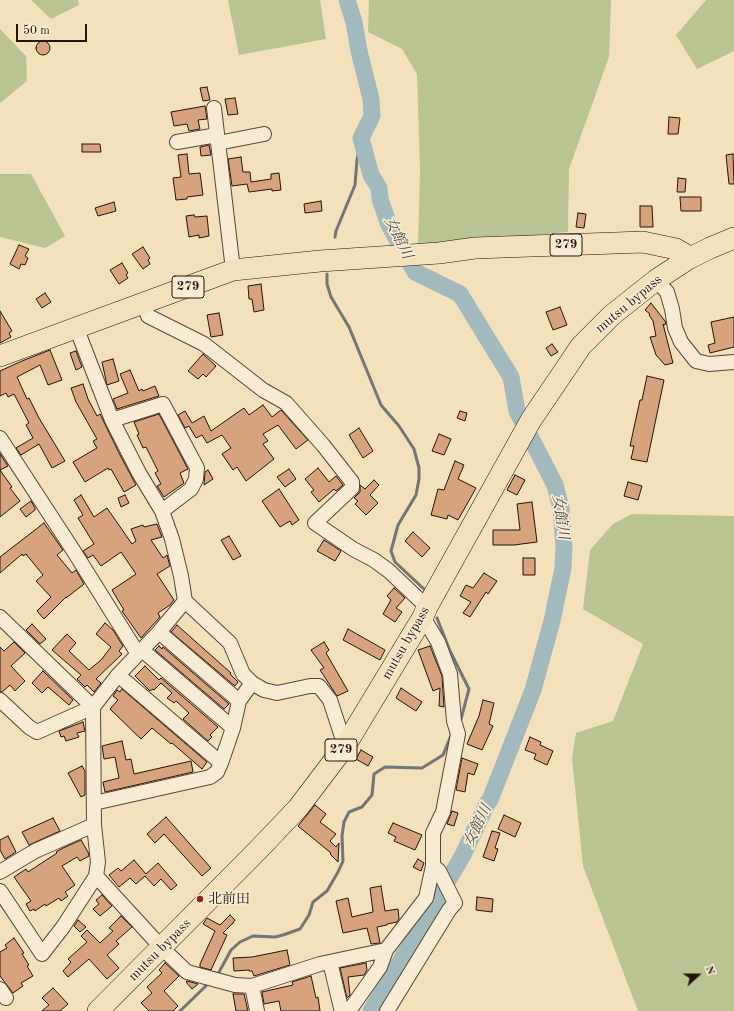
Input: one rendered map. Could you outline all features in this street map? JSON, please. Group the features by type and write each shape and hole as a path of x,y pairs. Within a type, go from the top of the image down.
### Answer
{"highway":[{"name":"279","path":"0,356 233,270 320,261 439,253 475,248 643,242 676,249 683,253 688,259 734,238"},
{"name":"mutsu bypass","path":"98,1011 162,948 298,808 345,746 425,612 531,420 581,346 612,315 656,280 688,259"}],"street":[{"path":"214,108 233,270"},
{"path":"177,142 264,134"},
{"path":"656,280 667,292 675,328 681,342 696,361 709,364 734,362"},
{"path":"144,303 148,316 204,344 263,390 286,403 323,445 352,482 352,488 315,523 389,571 425,612 450,674 454,721 458,734 443,812 433,833 436,869 426,898 386,950 380,967 349,1011"},
{"path":"76,327 112,420 139,473 162,511 172,539 181,576 185,601 230,643 243,674 252,683 264,690 277,693 310,686 319,686 330,700 345,746"},
{"path":"112,420 163,404 197,468 196,479 191,489 162,511"},
{"path":"0,438 140,652 233,728"},
{"path":"0,700 29,727 37,732 93,707 118,676 160,632 185,601"},
{"path":"0,617 93,707 94,825 98,862 96,876 63,927 42,954 0,891"},
{"path":"160,632 239,701"},
{"path":"118,676 221,763"},
{"path":"94,802 210,777 217,772 233,728 239,701 252,683"},
{"path":"0,872 35,851 94,825"},
{"path":"387,1011 454,900 436,869"},
{"path":"96,876 162,948 187,972 235,985 252,986 330,962 386,950"},
{"path":"330,962 341,1008 344,1011"},
{"path":"252,986 256,1011"}],"green space":[{"path":"31,0 78,0 79,5 51,19"},
{"path":"228,0 320,0 326,39 239,55"},
{"path":"369,0 611,0 609,57 569,169 568,232 418,246 420,170 417,74 402,49 368,32"},
{"path":"706,0 734,0 734,51 697,69 676,35"},
{"path":"0,29 26,56 27,81 0,103"},
{"path":"0,174 31,174 65,236 45,248 0,237"},
{"path":"632,514 734,516 734,1011 638,1011 583,866 572,758 576,733 613,721 643,644 583,609 590,550 613,524"}],"building":[{"path":"40,41 46,41 50,45 50,51 46,55 40,55 36,51 36,45"},
{"path":"207,87 210,100 203,101 200,88"},
{"path":"235,98 238,114 228,115 225,99"},
{"path":"205,106 207,119 198,120 200,129 189,131 187,124 174,126 171,112"},
{"path":"669,117 680,118 678,134 668,134"},
{"path":"82,144 100,144 101,152 82,152"},
{"path":"209,145 211,155 201,156 200,147"},
{"path":"187,154 189,174 200,173 203,195 176,200 173,178 181,177 178,155"},
{"path":"733,154 734,184 729,184 726,155"},
{"path":"241,157 243,172 250,172 251,182 271,179 271,174 279,173 281,190 272,191 272,189 249,192 247,184 232,186 228,159"},
{"path":"678,178 686,179 685,192 677,192"},
{"path":"680,197 701,197 701,211 681,211"},
{"path":"321,201 322,211 305,213 304,204"},
{"path":"114,202 116,211 98,216 95,208"},
{"path":"640,206 652,206 653,227 640,227"},
{"path":"578,213 586,214 584,228 576,227"},
{"path":"194,215 195,217 207,216 209,236 199,238 199,235 189,237 186,216"},
{"path":"19,245 29,249 25,256 28,258 25,265 21,264 19,269 10,264"},
{"path":"143,247 150,258 148,260 150,264 143,269 132,254"},
{"path":"122,263 128,273 126,275 128,278 119,284 110,270"},
{"path":"261,284 264,310 254,312 252,299 249,299 248,286"},
{"path":"45,293 51,302 42,308 36,299"},
{"path":"651,303 665,321 666,324 663,324 673,363 665,365 656,355 650,337 656,336 653,321 649,315 650,314 645,310"},
{"path":"560,307 567,325 553,330 546,312"},
{"path":"0,311 12,331 9,333 11,337 0,343"},
{"path":"219,313 223,335 211,337 207,315"},
{"path":"734,317 734,347 710,353 708,345 715,343 711,322"},
{"path":"552,344 558,352 551,356 546,348"},
{"path":"50,350 62,380 48,385 40,365 17,377 27,399 29,398 39,418 65,461 52,468 39,444 21,455 16,448 33,438 26,425 29,423 14,394 8,397 6,393 0,396 0,371"},
{"path":"76,351 82,367 76,370 70,353"},
{"path":"203,354 216,366 206,377 203,374 198,379 188,371"},
{"path":"113,359 119,381 107,385 102,362"},
{"path":"130,370 139,391 155,386 159,396 117,409 113,399 128,393 120,374"},
{"path":"647,376 664,380 647,462 631,459 634,446 630,446"},
{"path":"83,384 88,399 97,416 100,414 136,485 124,492 111,469 109,470 108,468 85,482 73,462 97,448 93,441 97,439 76,402 71,388"},
{"path":"263,405 272,417 281,410 308,440 296,449 278,425 263,434 268,441 263,444 274,459 246,481 237,467 233,470 222,454 231,448 222,435 207,443 202,435 196,438 189,426 185,428 178,415 185,411 192,423 204,416 211,431 244,408 249,415"},
{"path":"460,411 467,413 465,421 457,418"},
{"path":"159,414 188,469 180,473 184,483 164,497 157,486 161,484 155,473 158,471 146,447 143,448 137,435 139,434 134,422"},
{"path":"359,428 373,451 363,458 349,435"},
{"path":"439,434 451,439 444,455 432,451"},
{"path":"0,454 8,466 0,470"},
{"path":"455,461 464,465 458,479 476,488 458,520 448,515 447,519 431,515 438,489 444,490"},
{"path":"318,468 329,482 336,476 343,485 336,491 334,489 319,502 311,492 314,490 305,479"},
{"path":"289,469 296,479 285,487 277,477"},
{"path":"0,470 12,487 10,488 20,501 0,517"},
{"path":"208,470 213,479 204,485 205,472"},
{"path":"515,475 525,480 517,495 507,490"},
{"path":"374,480 379,485 370,495 378,503 366,515 355,504 358,501 354,498 360,492 360,485 365,489"},
{"path":"628,482 642,486 638,500 624,496"},
{"path":"279,489 299,520 292,525 290,521 280,527 262,501"},
{"path":"81,495 94,517 107,508 132,544 136,541 131,529 143,525 144,527 157,524 162,537 151,540 163,558 167,555 170,566 157,574 174,600 170,605 158,613 160,617 141,638 122,611 124,610 112,590 136,574 121,552 101,566 93,555 88,558 83,551 94,544 78,518 83,515 74,500"},
{"path":"125,495 129,503 121,507 118,498"},
{"path":"31,501 35,510 26,517 20,509"},
{"path":"532,502 537,542 514,545 493,545 493,530 520,530 517,504"},
{"path":"44,523 63,550 57,555 72,573 76,570 84,584 66,597 44,619 37,611 51,597 36,581 43,575 26,554 23,556 22,554 0,573 0,557"},
{"path":"413,532 430,548 422,557 405,541"},
{"path":"229,536 241,556 233,560 221,540"},
{"path":"324,540 341,551 335,561 317,551"},
{"path":"523,558 535,558 535,575 523,575"},
{"path":"484,573 497,581 488,594 486,592 470,617 463,613 471,602 460,596 466,585 473,588"},
{"path":"394,588 405,598 396,608 402,612 395,622 383,614 391,600 387,596"},
{"path":"105,623 113,630 123,646 119,651 122,654 96,679 101,683 94,692 87,685 85,687 77,679 81,675 52,650 67,634 76,643 69,651 89,670 101,660 111,647 96,634"},
{"path":"32,624 46,639 40,644 26,630"},
{"path":"177,625 231,673 230,674 238,682 235,686 171,632"},
{"path":"348,629 385,650 380,660 343,640"},
{"path":"14,642 25,653 11,666 25,681 15,691 10,685 0,692 0,647 4,651"},
{"path":"324,642 329,650 326,653 348,691 337,696 320,670 324,668 311,650"},
{"path":"159,646 162,649 163,647 229,704 224,709 155,650"},
{"path":"430,646 442,676 444,707 439,706 440,688 433,691 418,650"},
{"path":"145,666 159,680 161,678 218,727 210,735 212,737 208,741 183,719 189,713 176,701 174,703 167,698 172,693 161,683 154,690 153,689 150,691 135,676"},
{"path":"43,671 73,700 69,705 48,687 42,693 32,683"},
{"path":"401,688 422,702 416,711 396,698"},
{"path":"122,689 207,762 202,769 152,728 141,739 110,709 118,700 113,696 117,690 120,692"},
{"path":"483,700 494,703 489,724 493,726 482,750 467,744 479,716"},
{"path":"83,722 85,731 77,733 79,737 66,741 64,736 61,737 59,731"},
{"path":"530,737 541,742 540,745 553,751 547,765 534,759 536,754 525,750"},
{"path":"122,741 126,760 131,759 134,774 191,761 193,772 105,792 103,782 119,778 115,757 104,759 102,746"},
{"path":"361,750 373,757 368,766 356,759"},
{"path":"462,758 478,764 474,775 468,773 465,792 456,790"},
{"path":"82,766 85,771 85,795 81,797 68,773"},
{"path":"315,805 326,814 320,822 336,834 330,841 336,847 339,843 338,862 330,854 331,853 298,826"},
{"path":"452,811 458,813 454,826 447,824"},
{"path":"504,815 521,823 515,837 498,829"},
{"path":"166,817 211,868 202,876 164,834 155,843 147,834"},
{"path":"53,818 60,831 29,845 22,832"},
{"path":"393,823 422,835 415,850 394,841 396,837 388,833"},
{"path":"492,831 500,833 495,848 498,849 494,861 483,857"},
{"path":"8,836 16,852 5,859 0,850 0,840"},
{"path":"81,840 89,856 80,861 77,857 62,866 75,885 65,892 68,896 61,901 59,898 46,906 45,904 35,911 34,909 30,911 26,904 31,901 14,877 26,869 28,872 57,853 56,852"},
{"path":"418,859 424,863 421,871 413,867"},
{"path":"134,860 146,874 158,863 177,885 171,890 161,879 154,886 145,876 136,884 130,878 119,887 109,875 118,868 121,871"},
{"path":"381,886 385,911 398,909 399,919 397,922 377,927 380,943 371,944 367,928 343,933 336,901 348,898 352,917 373,912 370,888"},
{"path":"102,895 112,906 100,916 93,909 99,904 96,900"},
{"path":"477,897 493,899 492,912 476,910"},
{"path":"230,915 235,920 223,933 227,935 211,970 200,967 215,931 203,924 207,918 220,925"},
{"path":"121,916 132,927 116,941 119,944 107,955 119,968 107,979 89,959 68,977 63,971 71,962 68,959 87,942 81,936 87,930 100,943 113,931 109,928"},
{"path":"78,920 86,927 80,932 74,926"},
{"path":"14,938 24,953 22,954 29,965 27,966 33,976 21,983 23,986 13,993 0,976 0,952 7,948 5,945"},
{"path":"287,950 290,965 254,976 252,971 249,970 234,971 233,958 252,957"},
{"path":"165,963 179,976 164,991 178,1006 173,1011 149,1011 141,1003 152,993 147,987 162,973 159,970"},
{"path":"366,963 367,970 364,975 348,977 350,995 347,998 340,968"},
{"path":"311,976 316,998 318,997 320,1011 281,1011 279,1001 264,1004 262,992 293,985 292,982"},
{"path":"186,982 198,984 192,989"},
{"path":"53,988 68,1004 60,1011 42,1011 49,1005 42,998"},
{"path":"233,994 244,994 248,1011 236,1011"}],"waterway":[{"name":"女館川","path":"347,0 354,22 359,51 371,99 372,116 361,138 371,175 379,188 380,199 389,225 415,272 460,294 511,377 517,411 555,485 561,508 564,547 563,568 552,621 533,690 490,800 463,855 371,1011"},
{"path":"335,237 336,231 355,185 361,138"},
{"path":"327,274 327,284 331,297 349,327 381,405 399,426 414,449 419,468 419,479 416,495 398,525 391,551 395,562 425,590"},
{"path":"437,618 450,651 469,689 461,719"},
{"path":"218,974 231,950 240,942 253,936 275,937 300,929 309,915 313,902 327,891 338,872 343,861 342,836 344,822 349,812 362,807 372,795 374,774 385,767 422,768 443,755 452,733"},
{"path":"180,1011 209,983"}],"place":[{"name":"北前田","path":"200,899"}]}
